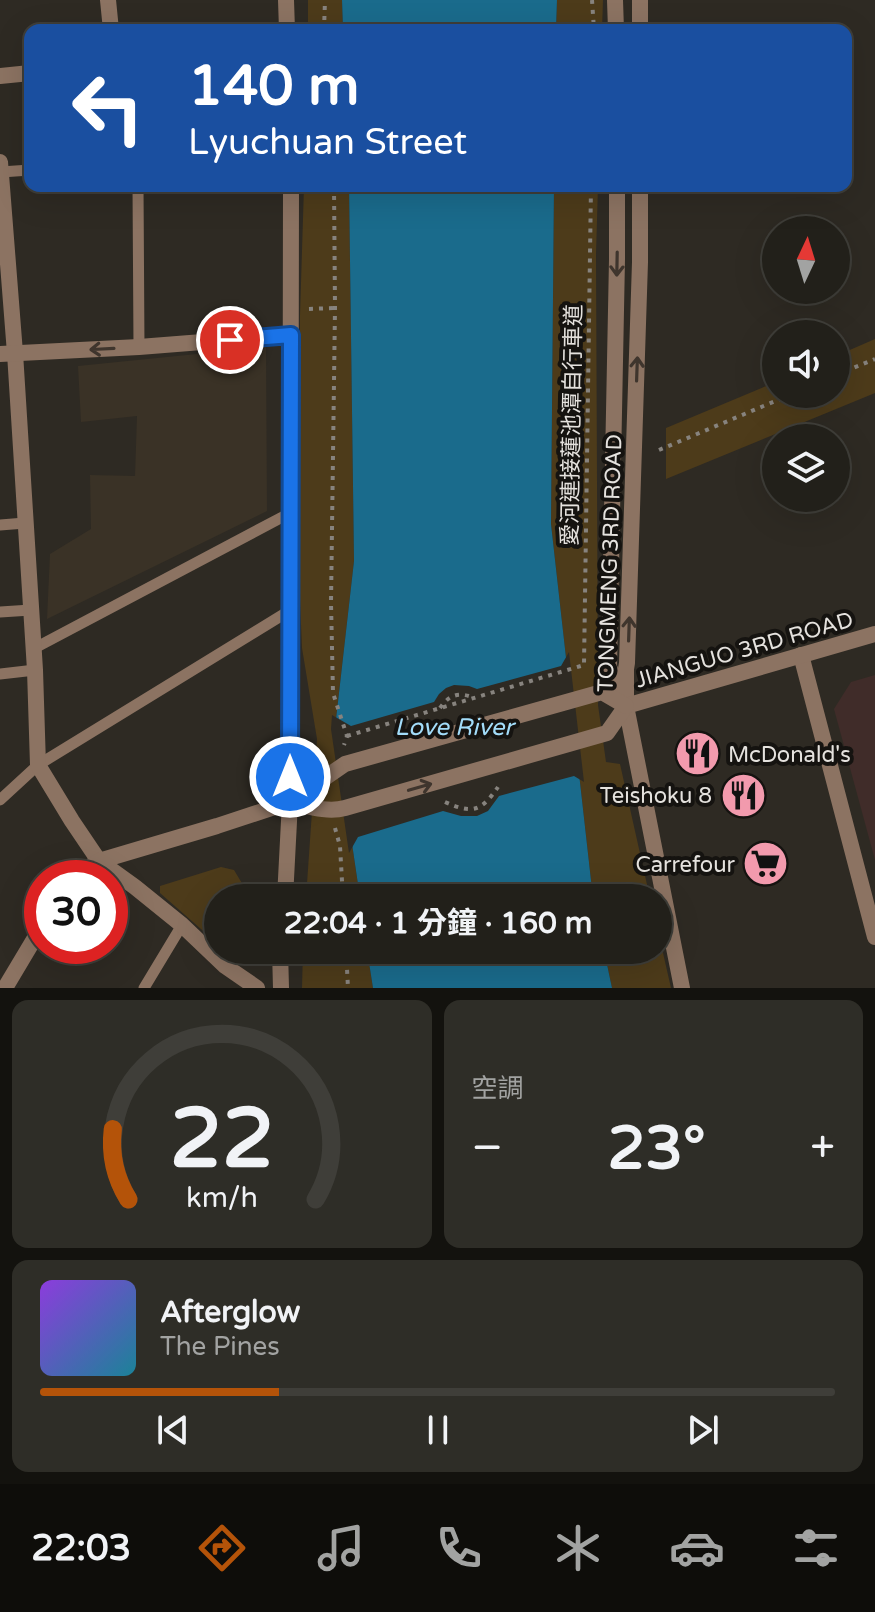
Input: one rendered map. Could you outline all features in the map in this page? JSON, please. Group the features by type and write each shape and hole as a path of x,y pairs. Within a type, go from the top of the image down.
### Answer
{"street":[{"path":"108,0 110,24"},
{"path":"286,0 287,24"},
{"path":"615,0 616,24"},
{"path":"640,0 640,24"},
{"path":"0,76 24,74"},
{"path":"0,162 7,354 25,523 38,765 98,860"},
{"path":"286,884 290,802 291,192"},
{"name":"TONGMENG 3RD ROAD","path":"617,192 609,667 626,706"},
{"name":"TONGMENG 3RD ROAD","path":"626,706 640,192"},
{"path":"7,354 291,335"},
{"name":"JIANGUO 3RD ROAD","path":"290,802 337,810 607,733 626,706 875,634"},
{"path":"801,655 875,937"},
{"name":"JIANGUO 3RD ROAD","path":"290,802 345,764 602,692 626,706"},
{"path":"626,706 682,988"},
{"path":"102,860 290,802"},
{"path":"128,882 182,925 225,966 257,988"},
{"path":"5,988 24,956"},
{"path":"280,964 281,988"}],"lane":[{"path":"1,172 24,170"},
{"path":"138,192 139,347"},
{"path":"33,649 290,513"},
{"path":"0,525 25,523"},
{"path":"0,612 31,610"},
{"path":"0,800 38,765 289,611"},
{"path":"0,674 35,670"},
{"path":"144,988 182,925"}],"path":[{"path":"324,24 325,0"},
{"path":"592,0 594,24"},
{"path":"292,310 335,308 334,192"},
{"name":"愛河連接蓮池潭自行車道","path":"335,308 331,603 333,693 347,736 584,665 591,192"},
{"path":"850,369 875,359"},
{"path":"659,450 762,407"},
{"path":"445,802 462,810 474,810 484,805 498,787"},
{"path":"347,964 348,988"}],"shaded area":[{"path":"308,0 342,0 343,24 308,24"},
{"path":"557,0 603,0 602,24 556,24"},
{"path":"304,192 349,192 354,561 335,728 358,884 307,884 317,739 302,648 300,315"},
{"path":"554,192 598,192 598,705 606,762 620,764 647,884 591,884 551,524"},
{"path":"875,339 875,393 850,403 850,350"},
{"path":"266,347 267,511 47,619 50,554 91,529 90,475 135,476 137,416 81,422 78,366"},
{"path":"762,388 762,408 839,408 800,424 762,424 762,439 666,479 666,428"},
{"path":"875,675 875,860 834,709 851,682"},
{"path":"221,867 234,870 242,884 204,884 204,932 160,893 160,886"},
{"path":"303,964 369,964 373,988 302,988"},
{"path":"607,964 666,964 671,988 612,988"}],"water":[{"path":"342,0 557,0 556,24 343,24"},
{"name":"Love River","path":"349,192 554,192 551,524 591,884 358,884 335,728 354,561"},
{"path":"369,964 607,964 612,988 373,988"}],"pier":[{"path":"569,652 584,782 574,776 499,796 488,811 477,816 443,811 358,837 349,853 331,729 332,715 351,726 434,702 446,688 454,685 477,689 561,666"}],"place":[{"name":"McDonald's","path":"697,754"},
{"name":"Teishoku 8","path":"743,795"},
{"name":"Carrefour","path":"766,864"}],"route":[{"path":"230,340 291,335 290,777"}]}
